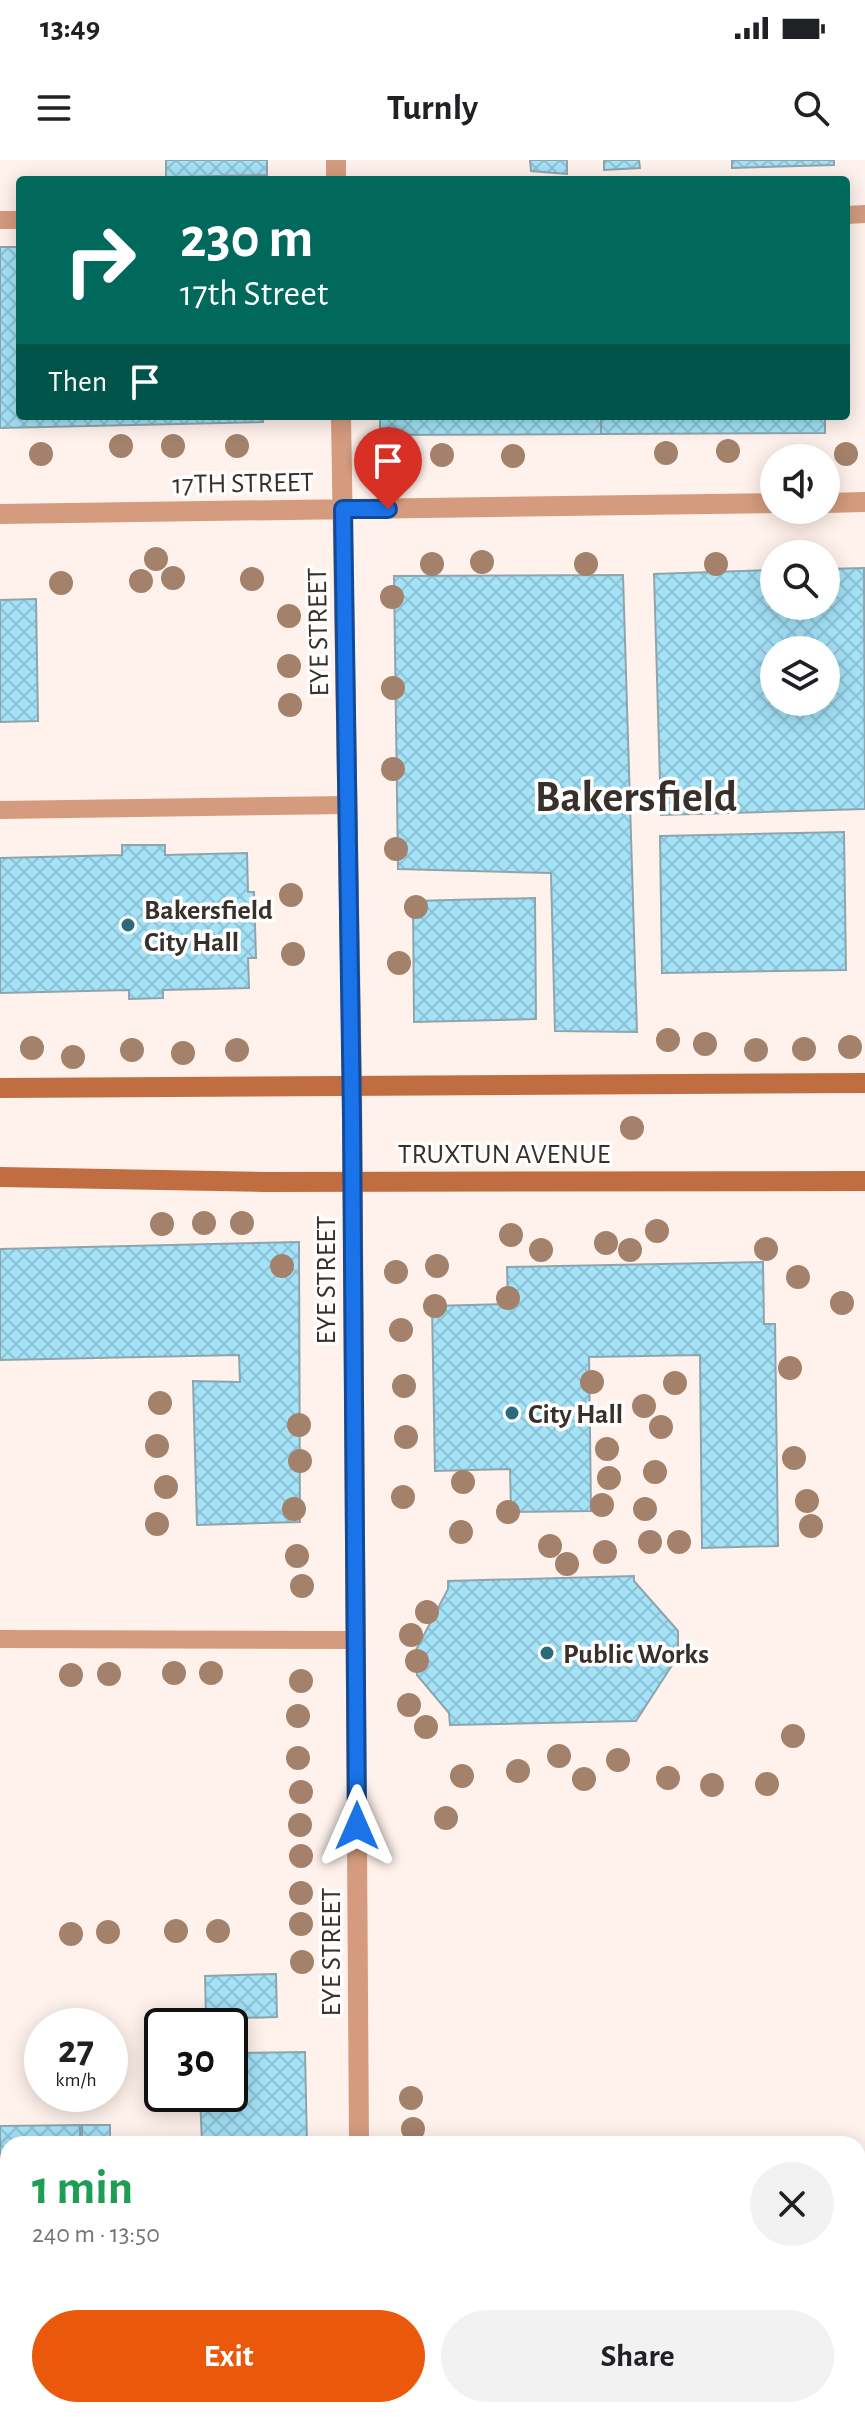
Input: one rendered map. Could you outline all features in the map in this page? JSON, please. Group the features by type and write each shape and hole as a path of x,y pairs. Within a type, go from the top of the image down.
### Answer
{"main road":[{"path":"0,1088 865,1083"},
{"name":"TRUXTUN AVENUE","path":"0,1177 264,1182 865,1181"}],"street":[{"name":"EYE STREET","path":"341,420 353,1181 359,2136"},
{"path":"840,503 865,502"},
{"name":"17TH STREET","path":"0,514 760,503"}],"lane":[{"path":"0,810 347,805"},
{"path":"0,1639 356,1640"}],"building":[{"path":"166,160 267,160 267,175 166,176"},
{"path":"530,160 567,160 567,174 531,171"},
{"path":"604,160 639,160 640,168 604,170"},
{"path":"732,160 834,160 834,165 732,168"},
{"path":"0,247 16,247 16,420 263,420 263,422 0,428"},
{"path":"380,420 601,420 601,434 380,435"},
{"path":"601,420 825,420 825,433 601,434"},
{"path":"864,568 865,809 661,815 654,574 760,570 760,620 840,620 840,569"},
{"path":"623,575 637,1032 555,1031 551,873 398,869 394,576"},
{"path":"36,599 38,721 0,722 0,600"},
{"path":"844,832 846,970 662,973 660,836"},
{"name":"Bakersfield City Hall","path":"122,845 165,845 165,855 247,853 248,892 254,892 256,958 248,958 249,988 163,990 163,998 129,999 129,990 0,993 0,858 122,855"},
{"path":"535,898 536,1019 414,1022 413,901"},
{"path":"299,1242 300,1522 197,1525 193,1381 240,1382 239,1355 0,1360 0,1249"},
{"name":"City Hall","path":"763,1262 764,1324 775,1324 778,1546 702,1548 700,1355 589,1357 591,1511 511,1512 510,1469 435,1471 432,1306 508,1304 507,1267"},
{"name":"Public Works","path":"634,1576 634,1581 678,1631 678,1656 636,1721 450,1725 449,1713 417,1675 416,1650 448,1589 448,1581"},
{"path":"276,1974 277,2017 248,2018 248,2008 206,2008 205,1976"},
{"path":"305,2052 307,2136 202,2136 201,2112 248,2112 248,2053"},
{"path":"80,2125 80,2136 0,2136 0,2126"},
{"path":"82,2125 110,2125 110,2136 82,2136"}],"place":[{"name":"Bakersfield City Hall","path":"128,925"},
{"name":"City Hall","path":"512,1413"},
{"name":"Public Works","path":"547,1653"}],"district":[{"name":"Bakersfield","path":"636,796"}],"route":[{"path":"357,1826 352,1118 343,509 388,509"}]}
